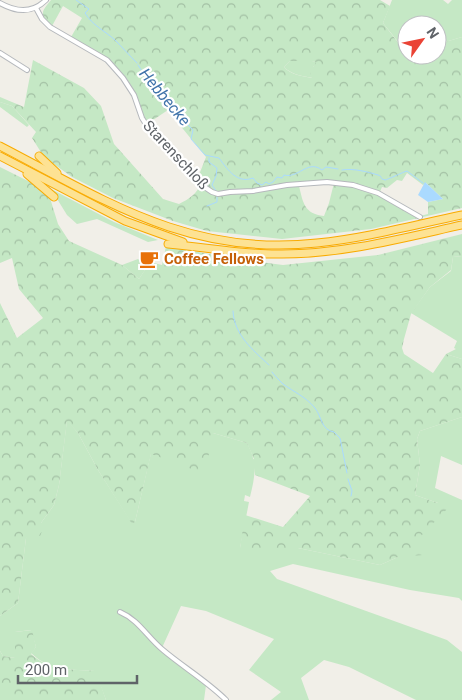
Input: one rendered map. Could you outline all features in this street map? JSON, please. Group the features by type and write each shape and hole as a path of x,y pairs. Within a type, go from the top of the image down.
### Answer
{"highway":[{"path":"0,146 128,212 163,226 228,242 280,245 316,244 357,238 420,220 438,220 462,215"},
{"path":"0,156 124,221 200,247"},
{"path":"38,156 65,180"},
{"path":"15,164 54,197"},
{"path":"168,244 261,254 311,253 353,248 462,225"}],"street":[{"path":"0,3 19,10 25,10 36,8 46,0"},
{"name":"Starenschloß","path":"36,8 42,19 50,27 107,60 130,86 147,126 200,184 212,192 218,194 253,192 287,185 327,182 352,185 378,193 420,220"},
{"path":"0,53 27,70"},
{"path":"120,612 140,625 161,648 226,700"}],"green space":[{"path":"51,0 380,0 390,6 383,23 397,41 397,65 447,65 447,41 462,37 462,208 371,229 282,239 207,231 173,221 113,198 72,177 44,157 32,138 36,132 12,106 0,102 0,97 24,107 33,60 84,88 101,106 114,144 163,199 179,204 195,193 201,183 197,180 206,157 174,118 171,108 147,124 127,79 105,58 71,37 82,18 63,6 52,26 43,16 43,11","holes":["290,61 316,62 310,72 312,78 297,75 284,67","407,173 423,185 426,183 443,199 428,202 428,214 420,216 379,194 382,187 387,188 397,180 402,181","334,183 324,216 317,215 308,210 303,202 299,186"]},
{"path":"392,0 443,0 448,4 452,0 462,0 462,37 447,41 447,15 397,15 397,40 383,23"},
{"path":"290,61 317,62 313,67 313,78 297,75 287,70 284,67"},
{"path":"0,102 12,106 29,125 27,127 0,107"},
{"path":"0,167 30,182 50,198 58,224 69,241 122,265 139,279 150,262 162,265 166,246 230,258 283,265 378,255 462,234 462,256 453,257 451,270 430,287 411,314 402,348 404,354 433,373 446,354 462,359 462,417 420,431 417,439 420,465 415,495 438,503 447,509 421,536 423,555 398,557 380,565 298,548 240,548 245,515 283,527 310,496 255,475 254,468 248,464 250,460 254,459 247,443 213,433 205,474 151,454 135,522 132,524 98,470 78,433 67,421 59,485 54,505 41,523 43,529 40,536 26,538 18,603 0,616 0,303 17,338 43,318 19,289 12,258 0,263"},
{"path":"51,189 114,222 158,240 148,242 97,219 77,224 67,215"},
{"path":"462,256 462,359 446,354 456,349 454,348 457,341 411,313 430,287 451,271 453,257"},
{"path":"138,259 147,267 139,279 122,265"},
{"path":"462,417 462,465 441,456 435,488 462,500 462,601 459,598 410,590 293,564 270,571 277,579 447,640 462,652 462,700 416,700 349,667 324,660 301,678 309,700 271,700 281,692 249,670 274,639 206,611 181,606 161,650 206,685 204,700 106,700 95,671 53,667 31,653 36,647 31,630 15,632 15,658 3,656 0,651 0,616 18,603 26,538 41,523 54,505 59,485 67,420 78,433 98,470 132,523 135,522 151,453 213,433 247,443 253,457 255,470 250,497 245,495 244,501 249,502 240,548 298,548 380,565 398,557 421,536 438,503 415,495 420,465 417,439 420,431"},
{"path":"32,630 36,647 31,654 54,667 96,671 106,700 0,700 0,651 3,656 15,658 15,632"}],"water":[{"path":"425,182 443,199 428,202 418,195"}],"waterway":[{"name":"Hebbecke","path":"76,0 89,9 85,13 91,21 115,40 137,63"},
{"name":"Hebbecke","path":"138,65 148,80 154,84 158,93 167,103 170,103 177,113 184,117 185,122 193,130 191,139 205,155 219,158 233,175 242,179 253,178 262,185 266,182 269,184 273,182 277,177 282,178 284,175 294,174 312,167 322,170 326,167 338,169"},
{"path":"209,158 209,162 217,168 212,185 216,191"},
{"name":"Hebbecke","path":"342,170 365,172 381,176 385,180 407,171 423,183"},
{"path":"207,206 217,202 217,197"},
{"path":"233,311 234,320 241,335 251,348 269,365"},
{"path":"272,372 283,384 311,404 324,426 340,438 347,473"},
{"path":"348,479 352,491 351,496"}],"place":[{"name":"Coffee Fellows","path":"149,259"}]}
